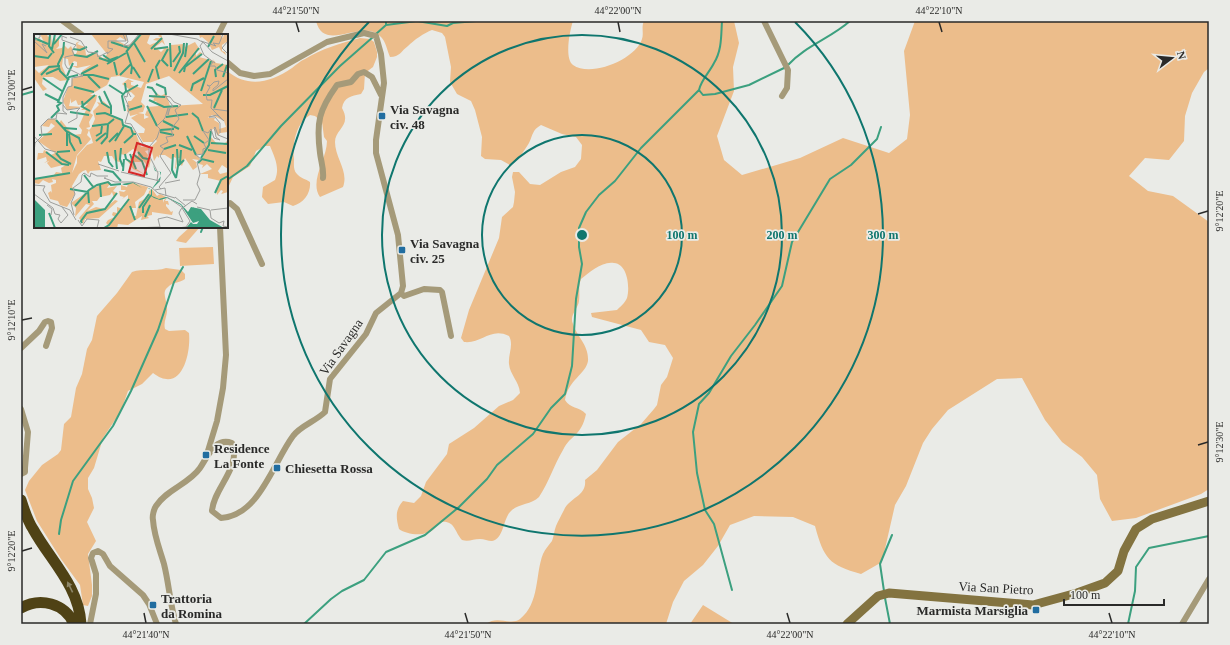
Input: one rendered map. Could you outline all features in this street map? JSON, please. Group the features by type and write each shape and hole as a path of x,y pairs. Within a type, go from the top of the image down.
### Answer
{"highway":[{"path":"21,500 32,528 70,586 80,614 81,624"},
{"path":"21,608 38,602 49,603 60,607 66,612 74,624"}],"street":[{"path":"64,21 81,34"},
{"path":"218,34 225,21"},
{"path":"764,21 788,70 787,88 782,96"},
{"path":"228,63 240,73 254,76 270,74 327,42 355,34 372,34 376,36 381,54 384,83 383,99 375,145 398,235 403,286 401,293 404,296 424,289 440,290 442,292 451,336"},
{"path":"323,178 324,171 319,142 320,117 323,105 337,85 351,82 358,74 364,72 369,74 376,82 383,99"},
{"path":"228,204 238,209 262,264"},
{"path":"206,460 217,421 223,388 226,355 220,228"},
{"name":"Via Savagna","path":"176,624 171,608 164,564 154,533 152,518 155,507 164,496 197,472 220,442 224,441 232,443 234,449 232,462 224,485 213,503 212,511 217,517 231,518 249,506 253,502 294,435 325,412 330,379 366,334 376,313 401,293"},
{"path":"21,348 39,331 45,322 48,321 50,322 52,328 46,346"},
{"path":"21,409 28,432 25,472 21,474"},
{"name":"Via San Pietro","path":"848,624 878,596 889,593 1033,605 1077,593 1105,583 1118,571 1124,551 1136,529 1152,519 1209,501"},
{"path":"90,624 96,594 96,574 91,558 93,553 98,551 103,554 110,566 143,595 149,604 157,624"},
{"path":"1182,624 1209,579"}],"shaded area":[{"path":"316,21 573,21 568,44 570,61 573,65 591,69 601,68 612,64 631,53 642,39 644,21 734,21 739,43 733,67 734,91 717,136 724,160 742,175 800,158 843,138 889,153 907,139 910,115 904,51 915,21 1209,21 1209,68 1204,72 1192,93 1185,116 1184,141 1169,160 1145,158 1129,176 1148,191 1173,196 1209,222 1209,489 1201,494 1136,518 1112,521 1100,499 1097,475 1082,457 1062,442 1045,420 1022,378 997,379 948,410 932,429 923,443 906,486 895,505 882,562 861,574 835,564 829,559 821,546 815,526 793,517 754,516 730,525 718,546 703,565 684,581 673,602 666,624 486,624 495,620 516,621 520,619 531,605 543,554 552,541 556,526 564,510 570,502 581,493 585,485 585,480 597,470 618,442 641,424 657,405 661,385 667,377 673,358 665,345 649,342 641,330 592,317 591,313 617,310 625,302 628,294 627,277 619,264 610,263 596,268 581,279 579,287 579,301 572,318 575,329 587,350 587,366 573,382 565,400 569,405 583,411 586,414 579,431 566,445 539,497 536,500 514,508 508,514 499,536 492,541 480,539 467,541 462,540 454,527 445,522 440,522 431,532 422,534 411,534 399,529 397,514 400,504 403,501 414,503 421,496 426,482 447,454 449,444 474,428 499,406 513,400 520,393 509,364 511,343 509,336 496,333 470,342 464,342 461,338 469,310 499,238 502,217 513,207 515,192 512,177 513,172 519,172 530,184 540,185 561,172 575,167 581,159 582,145 576,137 562,134 541,125 534,131 523,152 510,165 501,160 485,159 481,156 482,137 471,101 457,94 450,82 451,67 445,37 442,33 432,30 429,31 416,39 398,55 390,57 383,39 373,32 364,31 327,35 320,30"},
{"path":"360,38 370,39 374,42 377,52 377,57 373,67 365,73 364,89 361,94 351,96 344,101 343,104 342,108 345,114 345,119 335,142 337,154 344,175 343,187 320,197 317,191 317,177 327,141 324,137 322,122 315,116 310,115 301,123 294,141 295,171 300,177 310,182 308,194 300,203 293,206 284,202 268,204 262,197 263,187 275,180 277,171 274,155 270,146 265,146 256,151 250,166 233,177 228,188 228,72 243,80 259,82 267,80 284,73 301,61 318,52 338,44"},
{"path":"189,228 199,228 186,243 176,241"},
{"path":"213,247 214,264 180,266 179,248"},
{"path":"166,268 181,270 185,274 185,279 170,285 165,291 167,311 165,329 169,331 185,330 189,333 186,360 183,369 178,375 171,379 163,378 153,373 142,384 128,391 121,411 103,438 94,468 88,478 88,489 94,508 87,522 96,541 88,554 92,596 88,606 83,605 80,585 61,559 37,521 25,490 29,481 42,465 58,454 61,450 64,424 71,417 76,388 82,374 87,349 92,340 97,316 117,293 132,272"},
{"path":"703,605 734,624 690,624"}],"waterway":[{"path":"376,34 386,25 417,21 447,26 453,23 476,21"},
{"path":"304,624 331,599 342,591 364,580 386,552 425,535 459,507 487,479 497,465 533,434 551,408 565,394 572,366 576,299 582,264 579,247 579,228 586,212 599,195 615,181 641,148 699,90 701,83 717,58 721,43 722,21"},
{"path":"788,65 802,52 843,27 850,21"},
{"path":"228,179 247,166 281,126 340,66 373,37"},
{"path":"699,90 703,95 715,94 749,85 784,68"},
{"path":"21,95 34,91"},
{"path":"732,590 714,524 705,510 697,473 693,432 699,404 709,393 731,356 782,286 792,242 830,179 851,165 877,139 881,127"},
{"path":"201,232 203,228"},
{"path":"59,534 61,520 73,481 113,426 131,391 158,330 174,282 183,267"},
{"path":"884,591 880,564 892,535"},
{"path":"1128,624 1135,591 1136,567 1149,548 1209,536"},
{"path":"885,598 890,624"}],"place":[{"name":"Via Savagna civ. 48","path":"382,116"},
{"name":"Via Savagna civ. 25","path":"402,250"},
{"name":"Residence La Fonte","path":"206,455"},
{"name":"Chiesetta Rossa","path":"277,468"},
{"name":"Trattoria da Romina","path":"153,605"},
{"name":"Marmista Marsiglia","path":"1036,610"}]}
